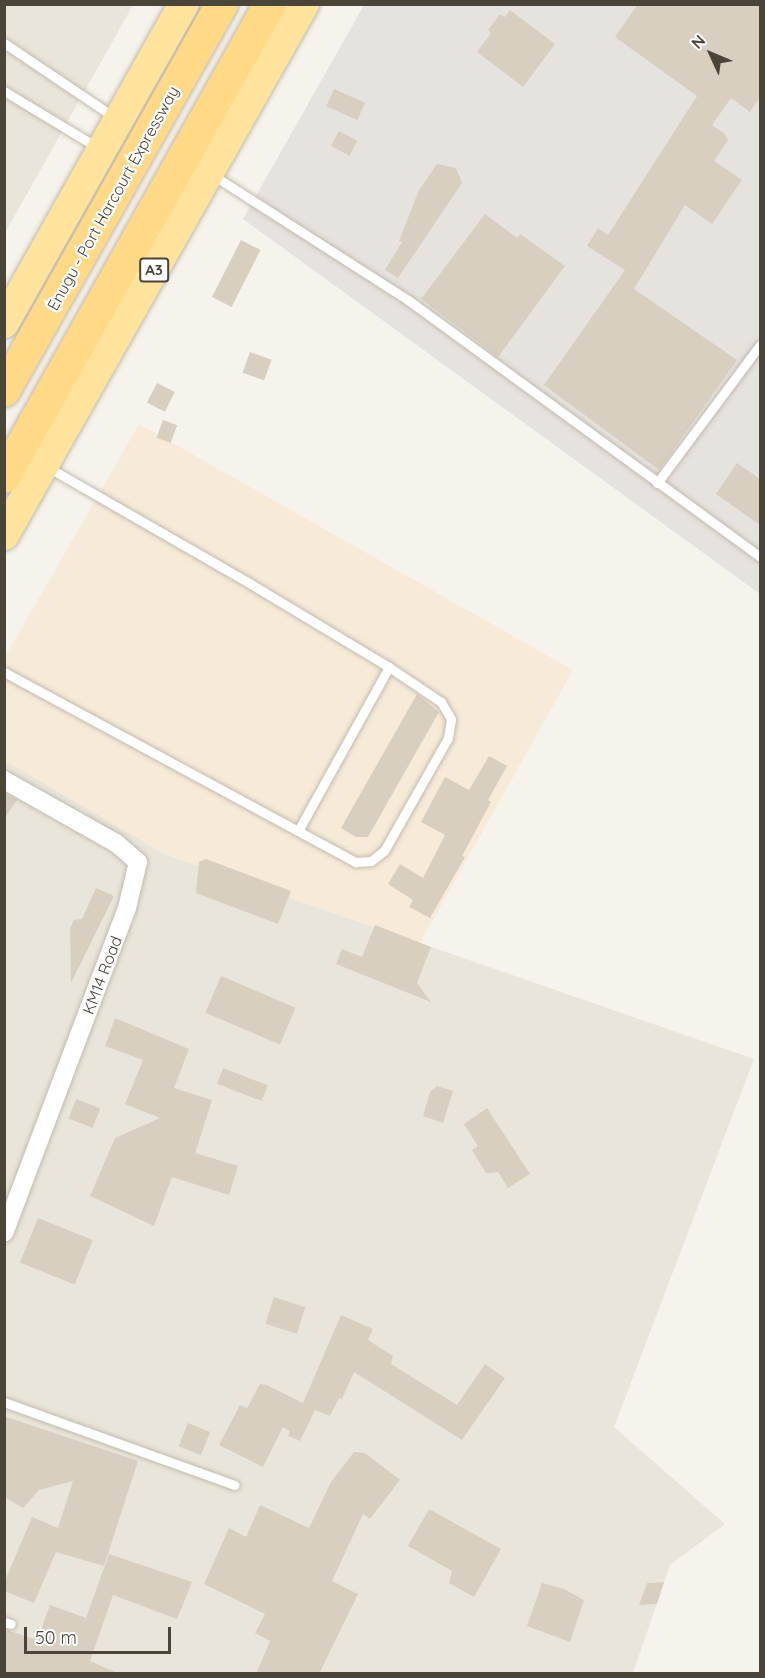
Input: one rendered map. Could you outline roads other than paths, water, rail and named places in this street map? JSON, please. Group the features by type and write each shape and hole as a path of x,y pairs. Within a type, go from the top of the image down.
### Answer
{"highway":[{"name":"Enugu - Port Harcourt Expressway","path":"4,391 222,4"},
{"name":"A3","path":"4,477 270,4"}],"main road":[{"name":"Enugu - Port Harcourt Expressway","path":"4,323 184,4"},
{"name":"A3","path":"4,535 304,4"}],"street":[{"name":"KM14 Road","path":"4,780 116,843 138,862 137,875 127,908 4,1233"}],"lane":[{"path":"4,43 118,120"},
{"path":"4,91 102,150"},
{"path":"209,173 408,300 760,557"},
{"path":"657,483 760,345"},
{"path":"4,672 356,862 371,861 384,851 448,738 451,719 441,702 389,667 251,584 44,465"},
{"path":"298,831 389,667"},
{"path":"4,1402 234,1485"}]}
